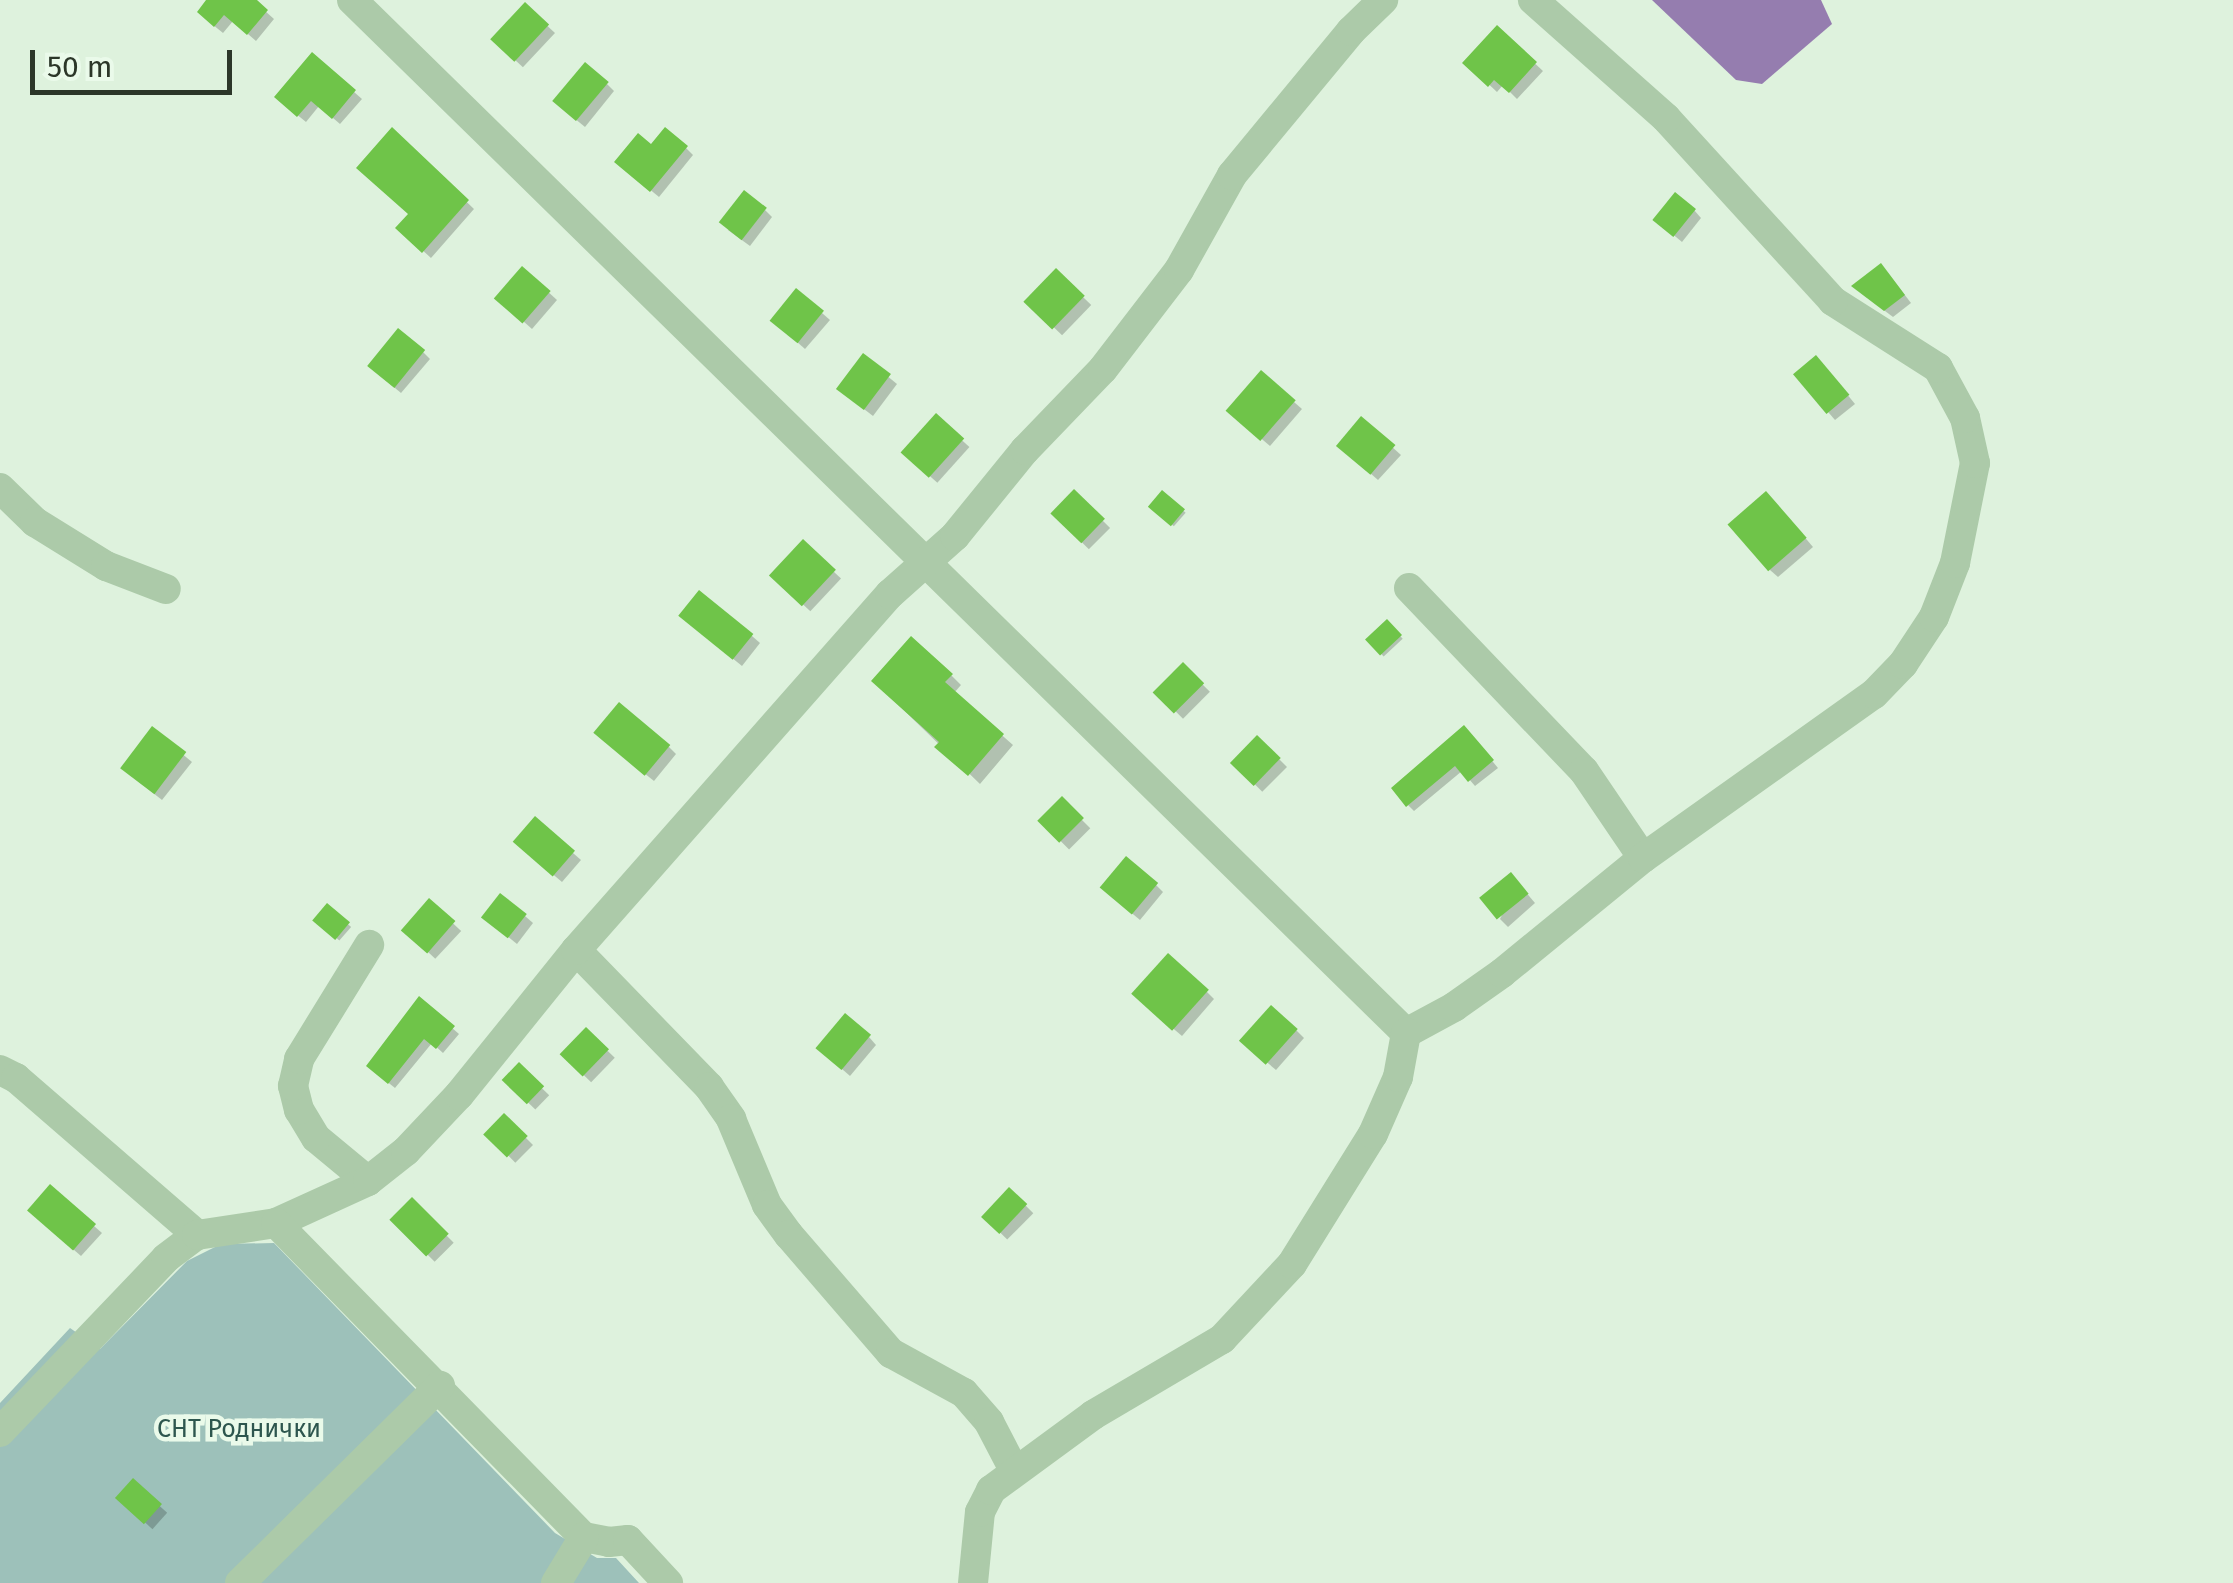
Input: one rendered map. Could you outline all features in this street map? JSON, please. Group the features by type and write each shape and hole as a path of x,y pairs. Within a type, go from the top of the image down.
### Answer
{"street":[{"path":"352,0 1406,1033"},
{"path":"0,1432 166,1258 198,1235 276,1223 368,1180 406,1151 459,1095 576,950 925,561 955,536 1025,450 1103,369 1179,270 1232,175 1351,32 1383,0"},
{"path":"1406,1033 1454,1007 1502,973 1643,858 1874,694 1903,664 1934,618 1955,562 1975,463 1965,418 1938,368 1834,301 1666,118 1532,0"},
{"path":"0,488 35,522 106,566 166,589"},
{"path":"1409,588 1584,771 1643,858"},
{"path":"368,1180 316,1138 300,1110 293,1086 299,1059 369,945"},
{"path":"576,950 709,1087 731,1119 767,1205 790,1235 891,1353 964,1394 989,1422 1014,1470"},
{"path":"973,1583 980,1512 991,1490 1093,1416 1222,1340 1292,1264 1373,1134 1398,1077 1406,1033"},
{"path":"0,1070 16,1078 198,1235"},
{"path":"276,1223 584,1537 609,1542 628,1540 668,1583"},
{"path":"240,1583 440,1386"},
{"path":"556,1583 584,1537"}],"green space":[{"name":"СНТ Роднички","path":"274,1243 555,1533 597,1558 616,1558 639,1583 0,1583 0,1403 70,1328 100,1349 187,1261 221,1244"}],"shaded area":[{"path":"1652,0 1821,0 1832,24 1762,84 1736,80"}],"building":[{"path":"206,0 257,0 268,10 247,35 224,15 214,27 197,12"},
{"path":"525,2 549,25 514,62 490,39"},
{"path":"1497,25 1537,62 1509,93 1494,80 1488,87 1462,63"},
{"path":"312,52 356,90 332,119 311,101 297,117 274,97"},
{"path":"585,62 609,82 576,121 552,101"},
{"path":"392,127 469,200 422,253 395,228 408,214 356,168"},
{"path":"665,127 688,146 650,192 614,162 638,133 651,144"},
{"path":"744,190 767,208 742,240 719,222"},
{"path":"1675,192 1696,209 1673,237 1652,220"},
{"path":"1881,263 1905,295 1884,311 1851,286"},
{"path":"522,266 551,291 522,323 494,298"},
{"path":"1056,268 1085,296 1052,330 1023,302"},
{"path":"796,288 824,311 798,343 770,321"},
{"path":"398,328 425,350 394,388 367,366"},
{"path":"863,353 891,374 864,410 836,389"},
{"path":"1816,355 1849,395 1826,414 1793,374"},
{"path":"1261,370 1296,400 1260,441 1226,411"},
{"path":"936,413 964,438 929,478 901,452"},
{"path":"1361,416 1395,445 1370,475 1336,446"},
{"path":"1074,489 1105,519 1081,543 1050,513"},
{"path":"1162,490 1185,509 1171,526 1148,507"},
{"path":"1766,491 1807,538 1768,571 1728,524"},
{"path":"803,539 836,570 802,606 769,576"},
{"path":"699,590 753,634 733,660 678,616"},
{"path":"1387,619 1402,635 1380,656 1365,639"},
{"path":"911,636 953,674 945,682 1004,734 968,776 934,747 939,742 871,681"},
{"path":"1183,662 1204,683 1174,714 1153,692"},
{"path":"619,702 670,745 645,776 593,733"},
{"path":"1464,725 1494,760 1468,782 1455,766 1406,807 1391,788"},
{"path":"152,726 186,752 154,794 120,768"},
{"path":"1257,735 1281,758 1254,786 1230,763"},
{"path":"1062,796 1084,818 1059,843 1037,821"},
{"path":"535,816 575,851 553,876 513,842"},
{"path":"1126,856 1158,883 1132,914 1100,887"},
{"path":"1511,872 1529,894 1497,920 1479,898"},
{"path":"500,893 527,914 508,938 481,917"},
{"path":"429,898 455,921 427,953 401,930"},
{"path":"327,903 350,922 335,940 312,921"},
{"path":"1168,953 1209,990 1172,1031 1131,994"},
{"path":"419,996 455,1026 436,1049 424,1039 388,1084 366,1066"},
{"path":"1271,1005 1298,1029 1266,1065 1239,1041"},
{"path":"845,1013 871,1035 841,1070 815,1048"},
{"path":"586,1027 609,1049 583,1077 560,1054"},
{"path":"519,1062 544,1086 527,1104 502,1080"},
{"path":"504,1113 528,1136 507,1158 483,1135"},
{"path":"50,1184 96,1224 73,1250 27,1210"},
{"path":"1009,1187 1027,1204 999,1234 981,1217"},
{"path":"412,1197 449,1234 426,1256 389,1220"},
{"path":"133,1478 162,1504 144,1524 115,1498"}]}
